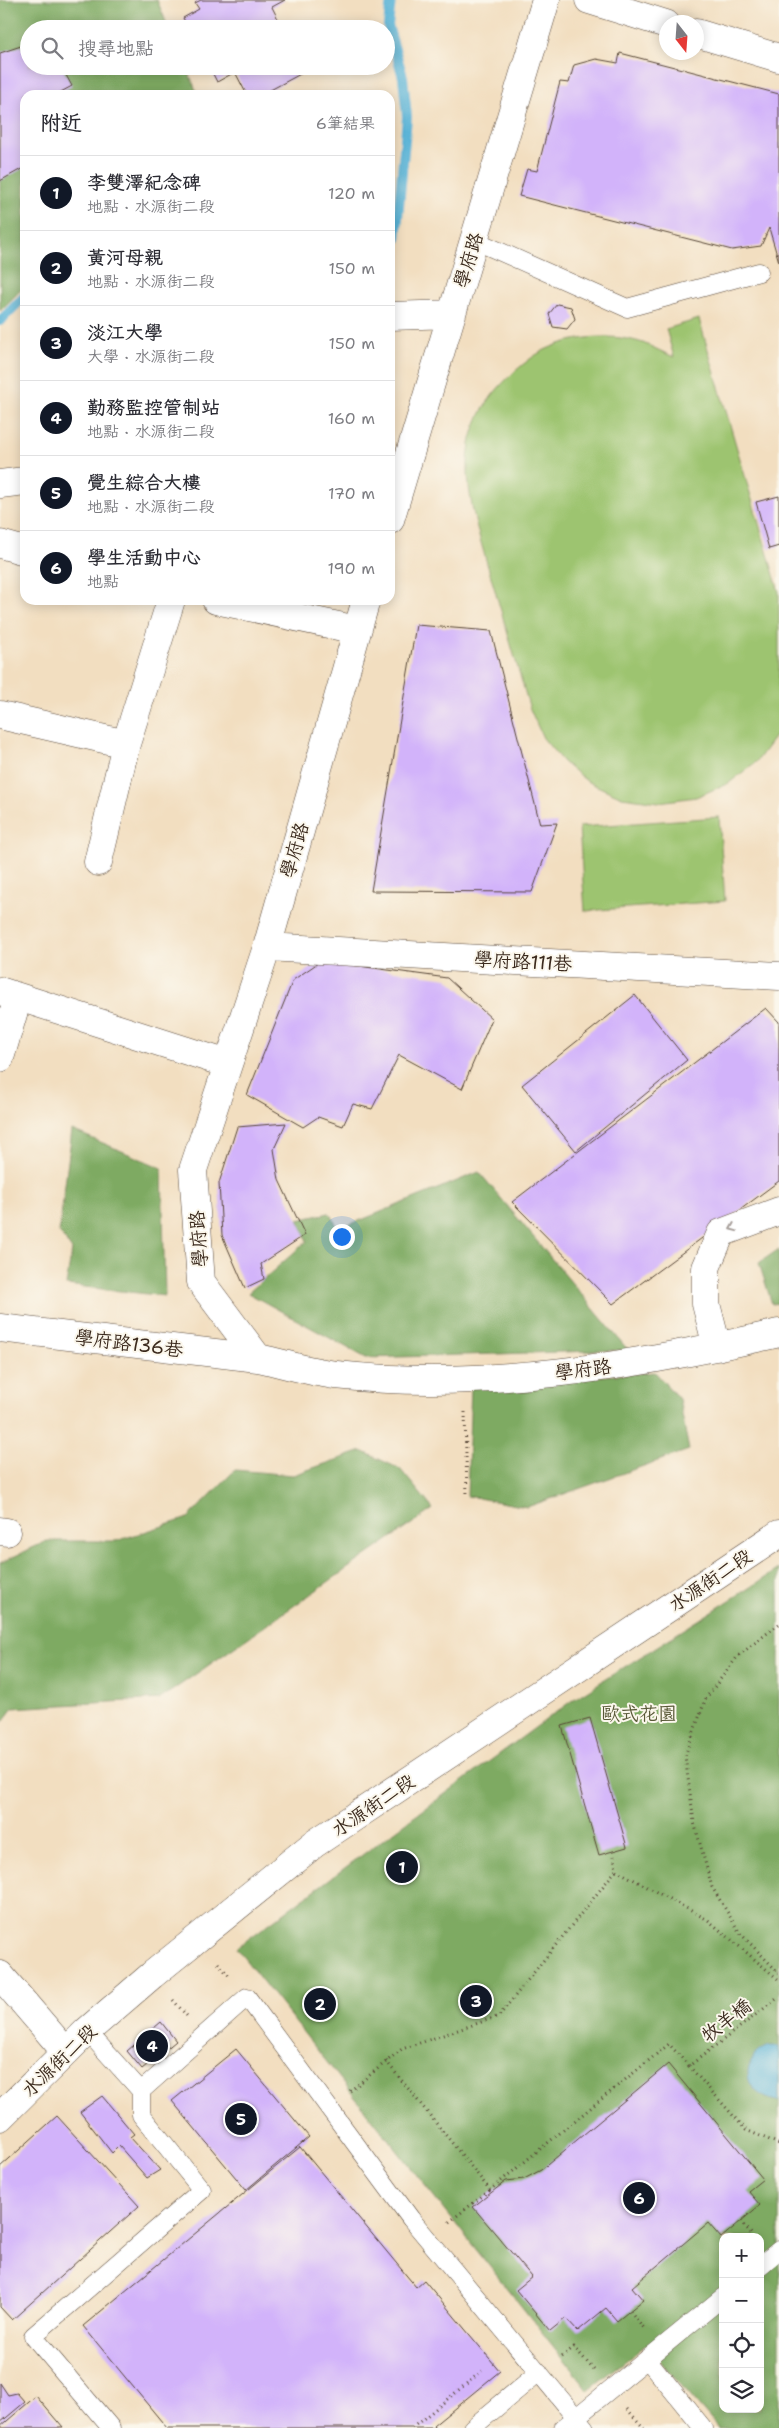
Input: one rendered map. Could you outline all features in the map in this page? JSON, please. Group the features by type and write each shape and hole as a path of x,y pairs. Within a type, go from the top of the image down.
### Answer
{"street":[{"name":"學府路","path":"395,503 546,0"},
{"path":"589,0 659,22"},
{"path":"704,35 779,58"},
{"path":"395,316 452,314"},
{"path":"0,484 20,482"},
{"path":"0,544 20,550"},
{"path":"98,862 126,744 169,605"},
{"path":"240,605 357,630"},
{"name":"學府路","path":"364,605 267,947 194,1170 201,1282 258,1358 335,1375 443,1380 582,1371 717,1347 779,1333"},
{"path":"0,715 126,744"},
{"name":"學府路111巷","path":"267,947 779,976"},
{"path":"0,1058 9,994 228,1064"},
{"path":"717,1347 706,1304 706,1268 721,1232 779,1212"},
{"name":"學府路136巷","path":"0,1328 258,1358"},
{"name":"水源街二段","path":"0,2117 87,2031 152,1975 314,1844 779,1534"},
{"path":"0,1976 65,2052"}],"lane":[{"path":"474,240 627,308 759,272"},
{"path":"141,2091 247,1996 411,2219 539,2372 575,2424 647,2359 719,2299"},
{"path":"87,2031 141,2091 140,2115 202,2190 33,2336 111,2428"},
{"path":"764,2263 779,2250"},
{"path":"647,2359 703,2428"},
{"path":"472,2428 539,2372"}],"path":[{"path":"464,1379 467,1496"},
{"path":"779,1624 738,1656 706,1698 685,1756 694,1822 712,1887 740,1933 779,1973"},
{"path":"366,2078 402,2049 499,2016 616,1870 614,1856"},
{"path":"616,1870 708,1920 779,1980"},
{"path":"197,1938 247,1996"},
{"path":"152,1975 203,2036"},
{"name":"牧羊橋","path":"689,2066 779,1996"},
{"path":"449,2222 668,2044 746,2130 779,2144"},
{"path":"386,2062 490,2190"},
{"path":"741,2221 751,2233"},
{"path":"412,2428 482,2371"}],"green space":[{"path":"0,0 157,0 165,20 20,20 20,75 190,75 196,90 20,90 20,291 0,311"},
{"path":"699,319 779,592 779,731 757,761 729,783 696,797 659,802 622,797 588,782 563,762 543,738 530,709 482,545 469,486 468,459 473,434 484,408 502,384 530,359 569,341 600,337 629,339 674,357 666,329"},
{"path":"719,817 725,901 585,911 579,827"},
{"path":"72,1130 162,1168 165,1296 66,1285 72,1250 59,1232"},
{"path":"479,1172 628,1350 366,1358 248,1293 307,1241 298,1220 329,1213 339,1229"},
{"path":"779,1249 779,1303 772,1304 759,1263"},
{"path":"655,1372 679,1399 689,1450 527,1507 467,1496 471,1386"},
{"path":"362,1451 400,1469 433,1509 160,1699 13,1708 0,1725 0,1563 47,1541 116,1541 188,1518 235,1470 293,1475"},
{"name":"歐式花園","path":"779,1569 779,2428 718,2428 646,2345 588,2390 236,1948 574,1699"}],"water":[{"path":"769,2046 779,2046 779,2100 777,2101 757,2092 751,2085 748,2076 752,2060 759,2052"}],"building":[{"path":"201,0 285,0 272,7 278,20 184,20 183,18 199,9 195,3"},
{"path":"20,46 20,75 66,75 72,86 65,90 20,90 20,170 0,181 0,53"},
{"path":"620,53 779,94 779,262 769,228 761,246 732,250 519,196 527,169 537,171 560,82 569,83 574,65 596,59 618,63"},
{"path":"214,75 230,75 217,82"},
{"path":"237,75 298,75 270,90 244,90"},
{"path":"557,304 571,307 575,319 567,329 553,327 549,314"},
{"path":"779,496 779,546 769,549 756,502"},
{"path":"416,625 491,631 540,824 557,823 532,892 371,891"},
{"path":"321,961 447,978 492,1019 462,1089 399,1055 372,1109 353,1104 343,1126 318,1117 303,1127 247,1095 293,980"},
{"path":"635,995 687,1060 576,1151 522,1085"},
{"path":"766,1008 779,1022 779,1181 613,1304 512,1202"},
{"path":"286,1123 274,1149 279,1180 305,1235 261,1264 264,1279 245,1288 222,1235 219,1183 237,1127"},
{"path":"590,1718 627,1847 599,1855 562,1726"},
{"path":"161,2022 176,2041 142,2069 127,2051"},
{"path":"236,2049 309,2137 246,2190 172,2101"},
{"path":"668,2064 763,2179 748,2191 760,2205 727,2233 719,2233 719,2236 708,2223 632,2287 643,2300 617,2321 606,2308 578,2331 566,2318 550,2331 516,2290 532,2277 473,2207 506,2181 524,2179 541,2170"},
{"path":"102,2096 134,2134 130,2137 160,2170 147,2178 119,2146 112,2153 80,2112"},
{"path":"57,2116 139,2206 12,2320 0,2307 0,2167"},
{"path":"300,2147 416,2287 424,2280 500,2371 433,2426 435,2428 167,2428 83,2326"},
{"path":"0,2383 8,2395 17,2393 25,2402 0,2423"},
{"path":"36,2396 63,2428 0,2428 0,2427"}],"waterway":[{"path":"389,20 391,0"},
{"path":"395,50 403,77 407,117 395,240"},
{"path":"0,321 20,301"}],"place":[{"name":"李雙澤紀念碑","path":"402,1867"},
{"name":"淡江大學","path":"476,2001"},
{"name":"黃河母親","path":"320,2004"},
{"name":"勤務監控管制站","path":"152,2046"},
{"name":"覺生綜合大樓","path":"241,2119"},
{"name":"學生活動中心","path":"639,2198"}]}
